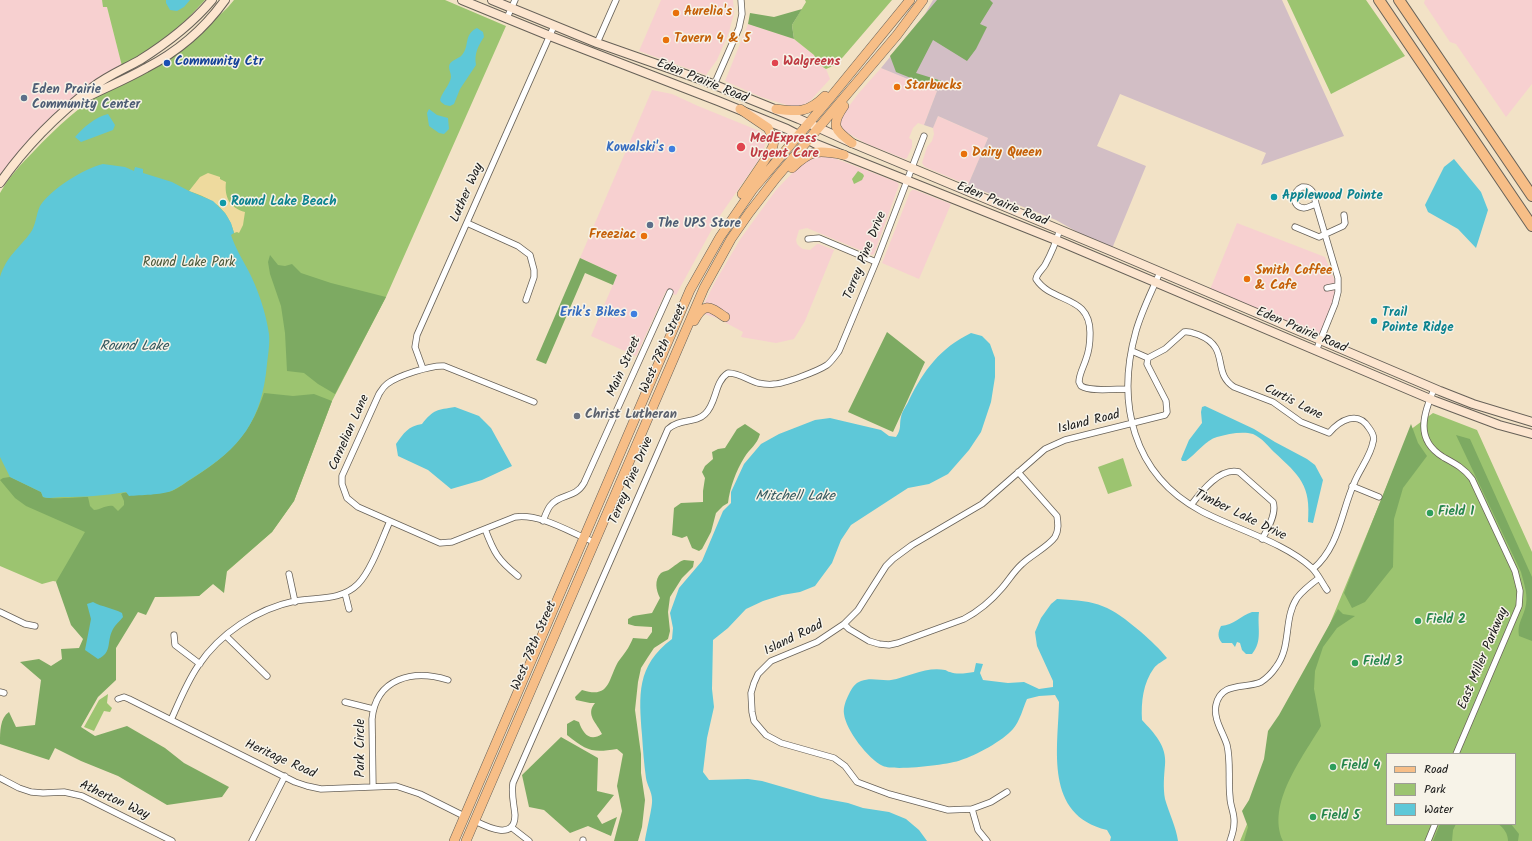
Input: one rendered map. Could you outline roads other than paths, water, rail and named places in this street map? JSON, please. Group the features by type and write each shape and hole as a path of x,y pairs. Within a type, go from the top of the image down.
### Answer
{"highway":[{"path":"1379,0 1532,226"},
{"path":"1399,0 1532,196"},
{"path":"1494,140 1532,185"}],"main road":[{"path":"0,183 20,156 56,118 93,88 173,38 193,21 212,0"},
{"path":"74,104 147,68 173,51 197,32 226,0"},
{"name":"Eden Prairie Road","path":"462,0 550,36 740,109 844,155 1156,281 1430,399 1499,425 1532,434"},
{"name":"Eden Prairie Road","path":"492,0 597,43 714,84 776,109 852,143 1060,229 1434,388 1473,404 1532,422"},
{"name":"West 78th Street","path":"454,841 690,290 704,263 753,189 910,0"},
{"name":"West 78th Street","path":"466,841 704,288 731,239 744,220 776,178 897,35 923,0"},
{"path":"776,109 796,112 807,110 817,104 862,53 892,23"},
{"path":"852,143 839,134 836,120 838,114 866,73"},
{"path":"704,263 724,222 773,146 774,140 768,128 740,109"},
{"path":"704,288 721,266 745,227 786,173 805,156 818,151 844,155"},
{"path":"656,399 669,378 698,314 705,309 713,308 725,317"}],"street":[{"path":"507,18 515,0"},
{"path":"597,43 616,0"},
{"path":"714,84 739,28 742,14 741,0"},
{"name":"Luther Way","path":"423,369 415,347 415,340 554,26"},
{"name":"Terrey Pine Drive","path":"511,827 515,817 512,793 513,783 665,434 678,422 694,420 704,415 711,406 721,379 728,371 757,383 774,384 790,380 827,365 839,351 876,262 924,136"},
{"path":"1316,204 1304,208 1298,206 1294,197 1296,191 1302,187 1309,188 1314,193 1324,235 1338,278 1337,300 1316,351"},
{"path":"1295,227 1319,237 1343,226 1345,223 1344,215"},
{"path":"467,223 518,246 530,255 534,270 534,277 526,300"},
{"path":"1060,229 1049,259 1036,278 1039,283 1048,290 1080,307 1088,317 1090,333 1089,346 1079,382 1081,386 1091,390 1104,388 1127,389"},
{"path":"808,239 819,238 876,262"},
{"name":"Timber Lake Drive","path":"1160,272 1136,331 1132,351 1127,389 1128,404 1136,438 1152,468 1163,481 1191,505 1298,557 1313,569 1327,590"},
{"path":"1327,288 1338,289"},
{"name":"Main Street","path":"543,521 553,502 578,491 584,483 670,292"},
{"name":"Curtis Lane","path":"1148,358 1166,349 1184,332 1190,332 1209,341 1215,346 1218,352 1222,374 1234,388 1273,402 1302,422 1329,433 1341,421 1363,420 1372,433 1373,443 1352,486 1340,528 1321,562 1313,569"},
{"path":"1132,351 1148,358"},
{"name":"Island Road","path":"1007,792 991,802 972,809 959,810 942,808 889,794 857,782 845,766 834,758 781,743 766,735 754,721 750,702 751,693 758,674 772,661 817,642 844,624 858,610 886,566 893,559 912,545 982,504 1036,455 1054,444 1065,440 1163,416 1167,412 1166,401 1149,368 1148,358"},
{"name":"Carnelian Lane","path":"534,402 451,368 437,366 423,369 394,380 383,388 342,476 343,491 346,498 358,508 440,543 446,544 452,542 520,516 533,517 594,542"},
{"name":"East Miller Parkway","path":"1434,388 1423,422 1427,441 1434,450 1465,470 1472,479 1515,571 1520,590 1519,606 1456,753"},
{"path":"1191,505 1221,475 1234,470 1239,472 1273,502 1275,506 1274,512 1262,539"},
{"path":"844,624 849,629 869,641 879,644 898,643 964,619 974,614 991,601 1022,564 1050,542 1058,531 1057,516 1018,472"},
{"path":"1352,486 1379,498"},
{"path":"171,720 200,664 208,652 245,621 259,614 273,608 295,602 332,598 345,593 359,583 365,574 390,521"},
{"path":"485,529 495,555 500,562 518,576"},
{"path":"289,574 295,602"},
{"path":"1230,841 1234,822 1230,796 1228,754 1226,743 1217,719 1216,704 1225,691 1231,687 1255,684 1265,679 1271,673 1281,660 1285,651 1291,612 1296,599 1319,578"},
{"path":"345,593 349,609"},
{"path":"0,612 25,624 36,626"},
{"path":"174,635 175,645 200,664"},
{"path":"226,636 267,676"},
{"name":"Park Circle","path":"373,786 372,719 373,709 380,694 386,688 401,679 428,676 448,680"},
{"name":"Heritage Road","path":"118,699 124,697 129,699 307,786 319,788 396,786 420,794 464,816"},
{"name":"Park Circle","path":"345,702 373,709"},
{"path":"252,841 285,776"},
{"name":"Atherton Way","path":"0,778 19,788 31,792 64,792 82,796 172,841"},
{"path":"972,809 978,830 987,841"},
{"path":"475,821 493,829 502,830 511,827 529,841"},
{"path":"1428,841 1435,825"}],"water":[{"path":"166,0 190,0 184,7 177,11 170,10"},
{"path":"477,28 483,32 484,37 477,50 476,65 460,89 454,104 450,106 445,105 440,100 451,77 449,65 452,61 462,55 466,48 468,37"},
{"path":"429,109 437,115 448,118 449,129 444,134 439,133 429,126 427,113"},
{"path":"108,114 115,125 113,130 81,142 75,137 90,123 103,115"},
{"path":"1454,159 1481,192 1488,210 1476,248 1458,229 1428,212 1425,205 1444,167"},
{"name":"Round Lake","path":"103,164 125,167 134,171 135,167 143,169 143,173 172,182 213,201 225,213 231,223 234,233 231,235 255,285 266,318 269,342 264,384 254,417 246,431 236,443 225,455 174,490 151,495 129,496 126,492 94,496 46,498 43,497 41,492 10,477 0,457 0,277 6,263 33,229 40,206 45,200 68,180 86,170"},
{"name":"Mitchell Lake","path":"971,333 982,336 990,344 995,358 995,377 991,402 981,432 969,450 948,474 929,484 908,488 851,525 841,540 832,563 815,586 800,592 782,595 763,601 746,609 728,628 713,640 712,689 714,707 707,738 703,772 709,780 748,779 762,781 821,798 848,803 863,808 889,812 906,819 919,830 927,841 645,841 652,799 646,778 643,752 640,707 642,682 652,660 660,649 672,639 673,628 670,613 679,588 702,561 723,511 731,503 731,492 744,464 761,444 779,434 815,420 830,418 881,430 889,436 896,437 900,429 902,413 927,370 950,346"},
{"path":"1205,406 1254,429 1315,465 1323,480 1313,523 1308,522 1308,499 1302,482 1291,468 1262,440 1253,434 1240,433 1217,437 1205,444 1186,461 1182,461 1181,459 1189,440 1202,423 1201,412 1202,407"},
{"path":"455,407 479,416 491,428 512,466 482,480 451,489 428,470 398,456 396,444 410,428 422,424 436,411"},
{"path":"1057,599 1094,603 1111,610 1141,632 1167,658 1155,667 1147,680 1142,700 1142,720 1159,740 1164,752 1165,799 1176,830 1178,841 1110,841 1111,837 1107,830 1087,822 1073,810 1064,795 1059,778 1057,740 1059,702 1055,695 1039,696 1027,699 1015,726 1003,738 974,755 945,764 909,768 883,766 865,751 853,736 849,728 844,714 845,704 854,686 865,680 897,679 931,669 945,670 962,674 974,672 976,663 983,664 980,673 983,680 1008,683 1024,682 1039,689 1053,687 1053,681 1037,646 1035,632 1041,618 1051,604"},
{"path":"93,602 122,613 123,617 113,629 106,653 98,659 85,650 91,619 87,604"},
{"path":"1252,612 1259,612 1259,639 1252,654 1246,654 1242,650 1240,643 1237,642 1235,647 1232,643 1222,643 1218,634 1221,626 1230,624"}],"place":[{"name":"Aurelia's","path":"676,13"},
{"name":"Tavern 4 & 5","path":"666,40"},
{"name":"Community Ctr","path":"167,63"},
{"name":"Walgreens","path":"775,63"},
{"name":"Starbucks","path":"897,87"},
{"name":"Eden Prairie Community Center","path":"24,98"},
{"name":"MedExpress Urgent Care","path":"741,147"},
{"name":"Kowalski's","path":"672,149"},
{"name":"Dairy Queen","path":"964,154"},
{"name":"Applewood Pointe","path":"1274,197"},
{"name":"Round Lake Beach","path":"223,203"},
{"name":"The UPS Store","path":"650,225"},
{"name":"Freeziac","path":"644,236"},
{"name":"Smith Coffee & Cafe","path":"1247,279"},
{"name":"Erik's Bikes","path":"634,314"},
{"name":"Trail Pointe Ridge","path":"1374,321"},
{"name":"Christ Lutheran","path":"577,416"},
{"name":"Field 1","path":"1430,513"},
{"name":"Field 2","path":"1418,621"},
{"name":"Field 3","path":"1355,663"},
{"name":"Field 4","path":"1333,767"},
{"name":"Field 5","path":"1313,817"}],"park label":[{"name":"Round Lake Park","path":"189,264"}]}
